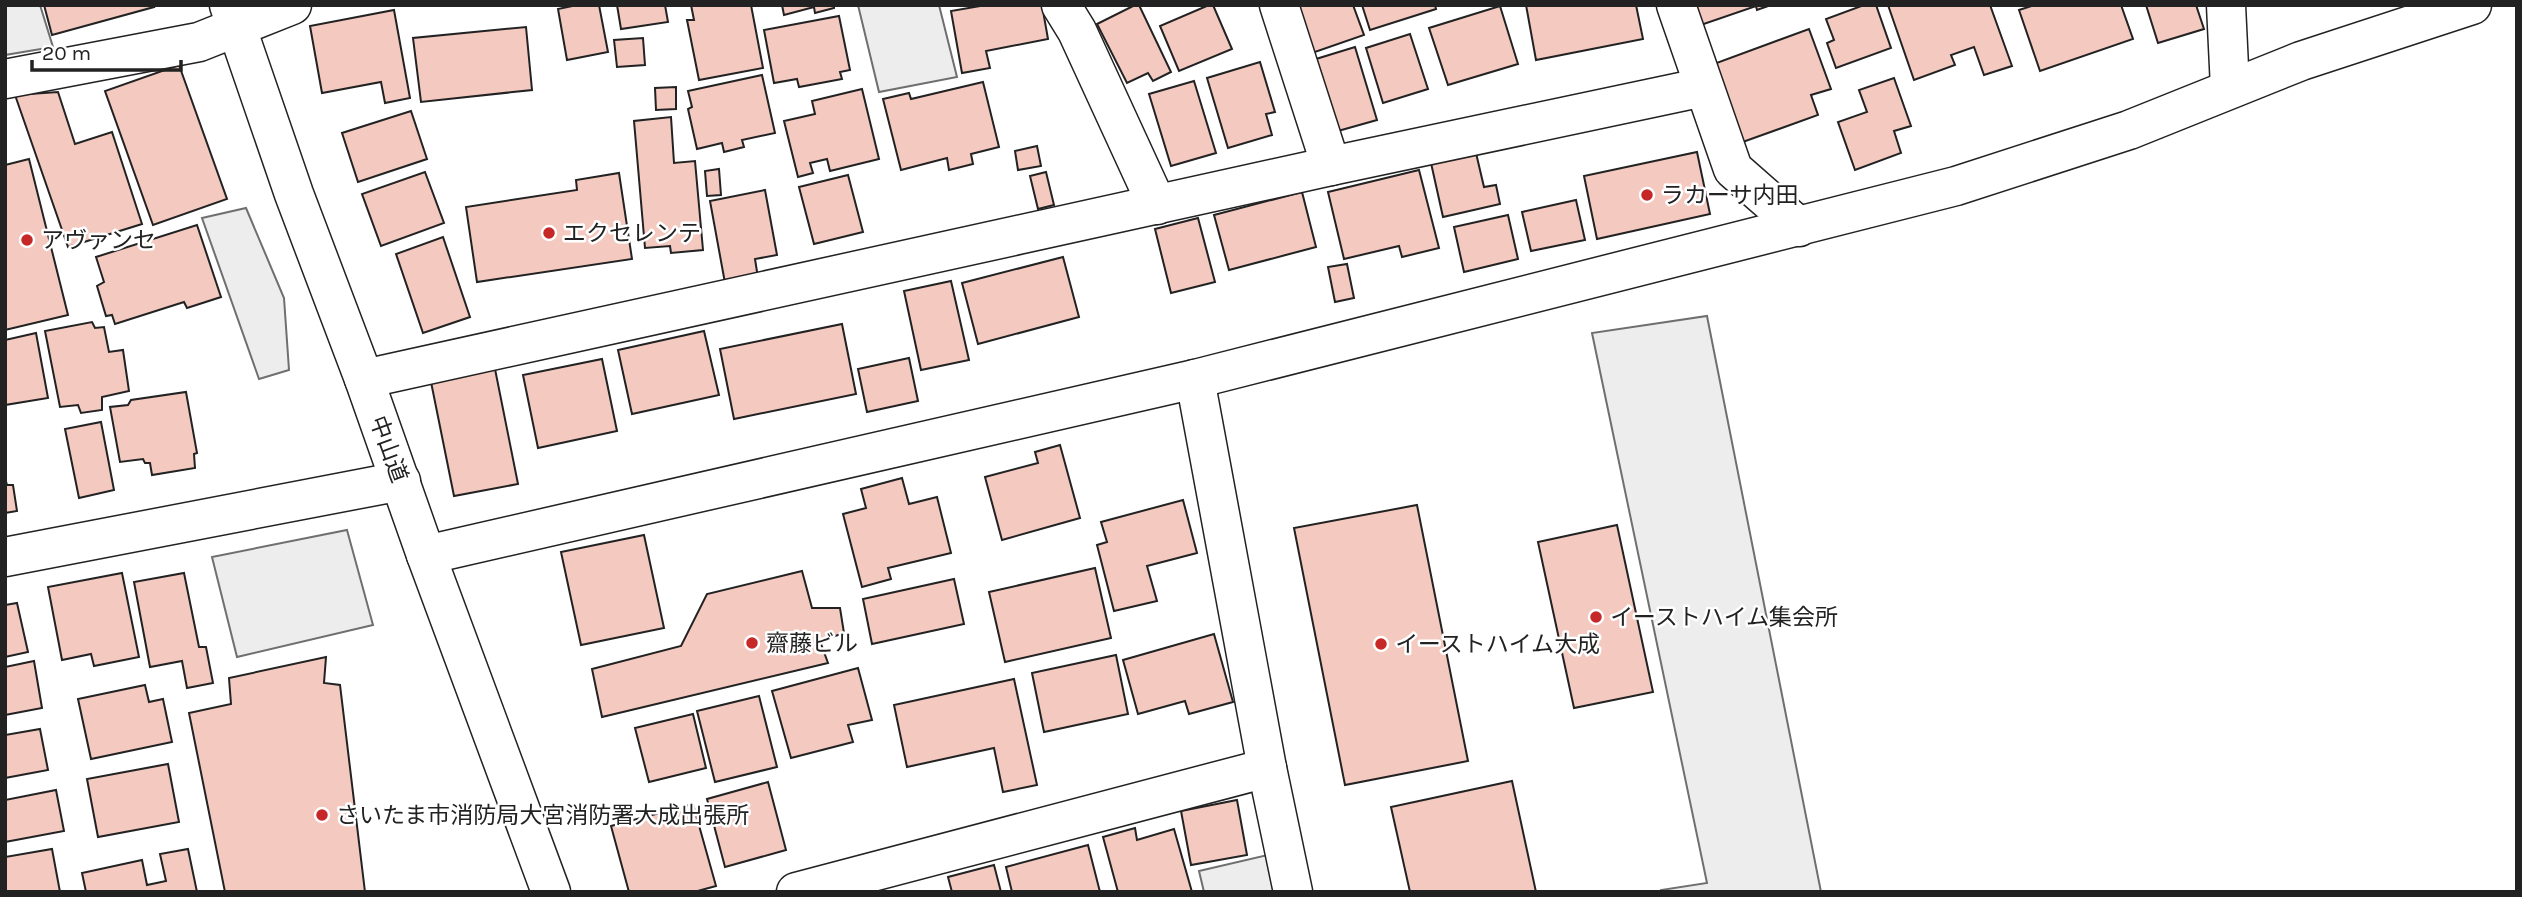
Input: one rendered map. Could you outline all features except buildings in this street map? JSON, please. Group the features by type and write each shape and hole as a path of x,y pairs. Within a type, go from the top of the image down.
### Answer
{"main road":[{"path":"5,79 199,42 233,16 292,5"},
{"path":"1061,5 1077,31 1157,205"},
{"path":"1279,5 1331,166"},
{"path":"1676,5 1733,169 1799,228"},
{"path":"2226,5 2230,88"},
{"path":"426,555 1195,379 1799,228 1956,186 2129,130 2301,61 2472,5"},
{"name":"中山道","path":"233,16 289,182 364,379 551,892"},
{"path":"364,379 1331,166 1704,87"},
{"path":"1195,379 1267,768 1293,892"},
{"path":"5,557 401,481"},
{"path":"796,892 1267,768"}],"shaded area":[{"path":"5,5 40,5 53,47 5,55"},
{"path":"858,5 939,5 957,77 879,92"},
{"path":"246,208 284,298 289,370 259,379 202,218"},
{"path":"1707,316 1821,892 1661,892 1707,883 1592,333"},
{"path":"347,530 373,625 237,657 212,557"},
{"path":"1272,854 1280,892 1204,892 1199,871"}],"place":[{"name":"ラカーサ内田","path":"1647,195"},
{"name":"エクセレンテ","path":"549,233"},
{"name":"アヴァンセ","path":"27,240"},
{"name":"イーストハイム集会所","path":"1596,617"},
{"name":"齋藤ビル","path":"752,643"},
{"name":"イーストハイム大成","path":"1381,644"},
{"name":"さいたま市消防局大宮消防署大成出張所","path":"322,815"}]}
